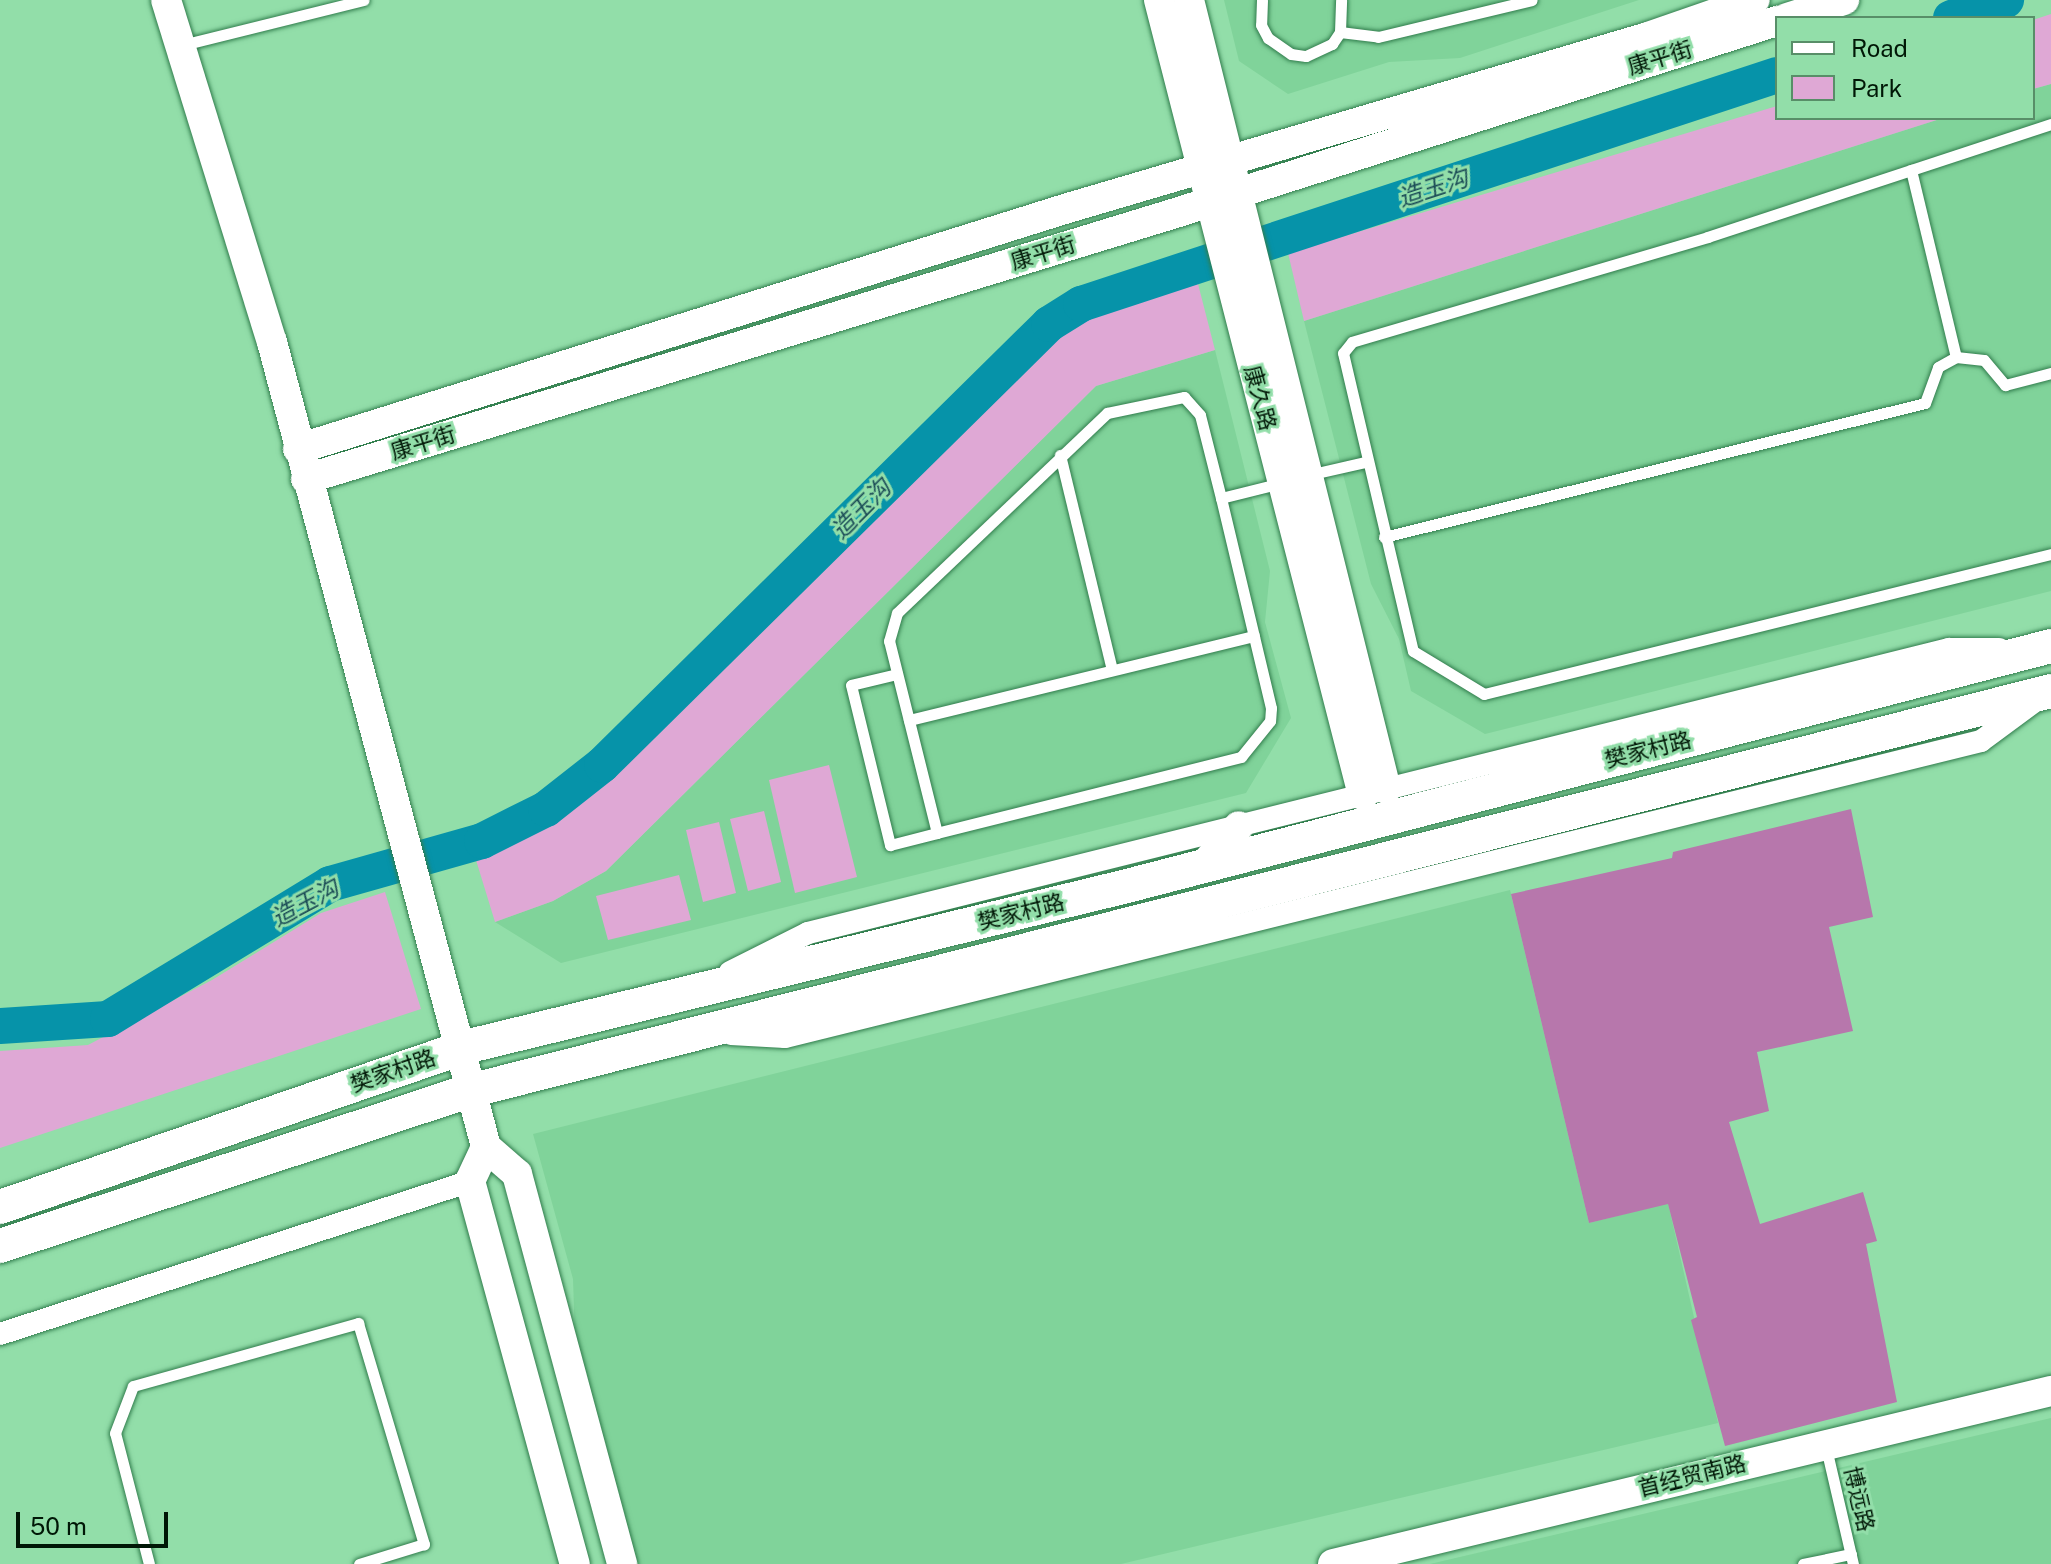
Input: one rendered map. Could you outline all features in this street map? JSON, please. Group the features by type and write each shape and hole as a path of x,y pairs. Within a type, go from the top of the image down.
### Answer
{"main road":[{"name":"樊家村路","path":"0,1207 461,1048 1204,865 2044,648"},
{"name":"樊家村路","path":"0,1246 473,1090 2050,691"}],"street":[{"path":"166,0 272,342 486,1147 517,1174 622,1564"},
{"name":"康久路","path":"1159,0 1219,180 1374,792"},
{"name":"康久路","path":"1189,0 1219,180"},
{"name":"康平街","path":"306,479 1219,180 1755,0"},
{"path":"1793,16 1844,0"},
{"name":"康平街","path":"298,449 1775,22"},
{"path":"685,994 808,933 1949,649 2044,648"},
{"path":"1204,865 1239,826"},
{"path":"486,1147 470,1181 575,1564"},
{"path":"0,1334 470,1181"},
{"name":"首经贸南路","path":"1333,1564 2051,1391"}],"lane":[{"path":"180,46 344,2 364,0"},
{"path":"1262,0 1261,25 1268,38 1291,54 1320,52 1340,32 1341,0"},
{"path":"1340,32 1378,37 1532,0"},
{"path":"2051,124 1708,237 1352,342 1343,353 1343,366 1365,462 1413,651 1484,694 2051,554"},
{"path":"1911,170 1956,357"},
{"path":"1384,537 1925,403 1938,367 1956,357 1984,360 2005,385 2051,373"},
{"path":"897,674 851,685 890,845 1241,757 1270,721 1271,708 1200,415 1184,397 1107,413 897,613 889,641 937,833"},
{"path":"1060,455 1112,670"},
{"path":"1221,498 1365,462"},
{"path":"909,720 1254,636"},
{"path":"149,1564 115,1433 133,1386 358,1323 424,1544 359,1564"},
{"name":"博远路","path":"1825,1443 1852,1559"},
{"path":"1803,1564 1852,1559"}],"shaded area":[{"path":"1224,0 1639,0 1460,58 1389,62 1288,94 1239,61"},
{"path":"2051,84 2051,591 1485,734 1411,691 1399,639 1371,584 1304,321 1937,120 2035,120 2035,88"},
{"path":"1215,350 1270,571 1265,622 1291,718 1246,793 561,963 495,922 553,901 606,871 1096,386"},
{"path":"1851,809 1873,917 1829,927 1853,1031 1757,1052 1769,1111 1729,1122 1760,1224 1863,1192 1877,1241 1866,1244 1897,1402 1725,1446 1691,1320 1697,1317 1668,1204 1589,1223 1511,894 1672,858 1673,852"},
{"path":"1510,890 1589,1223 1668,1203 1718,1423 1121,1564 634,1564 575,1340 573,1279 533,1134"},
{"path":"2051,1418 2051,1564 1430,1564"}],"green space":[{"path":"2051,14 2051,84 2035,88 2035,19"},
{"path":"1775,107 1775,120 1937,120 1304,321 1288,253"},
{"path":"1197,280 1215,350 1096,386 606,871 553,901 495,922 476,860 556,819 594,792 1057,332 1083,318"},
{"path":"829,765 857,877 795,893 769,780"},
{"path":"764,811 781,882 748,891 730,819"},
{"path":"719,822 736,893 703,902 686,830"},
{"path":"679,875 691,920 608,940 596,896"},
{"path":"385,892 421,1009 0,1148 0,1051 88,1045 212,980 321,913"}],"waterway":[{"name":"造玉沟","path":"1957,16 2006,0"},
{"name":"造玉沟","path":"0,1026 108,1019 330,884 482,841 546,809 602,765 1049,324 1081,304 1775,76"}]}
